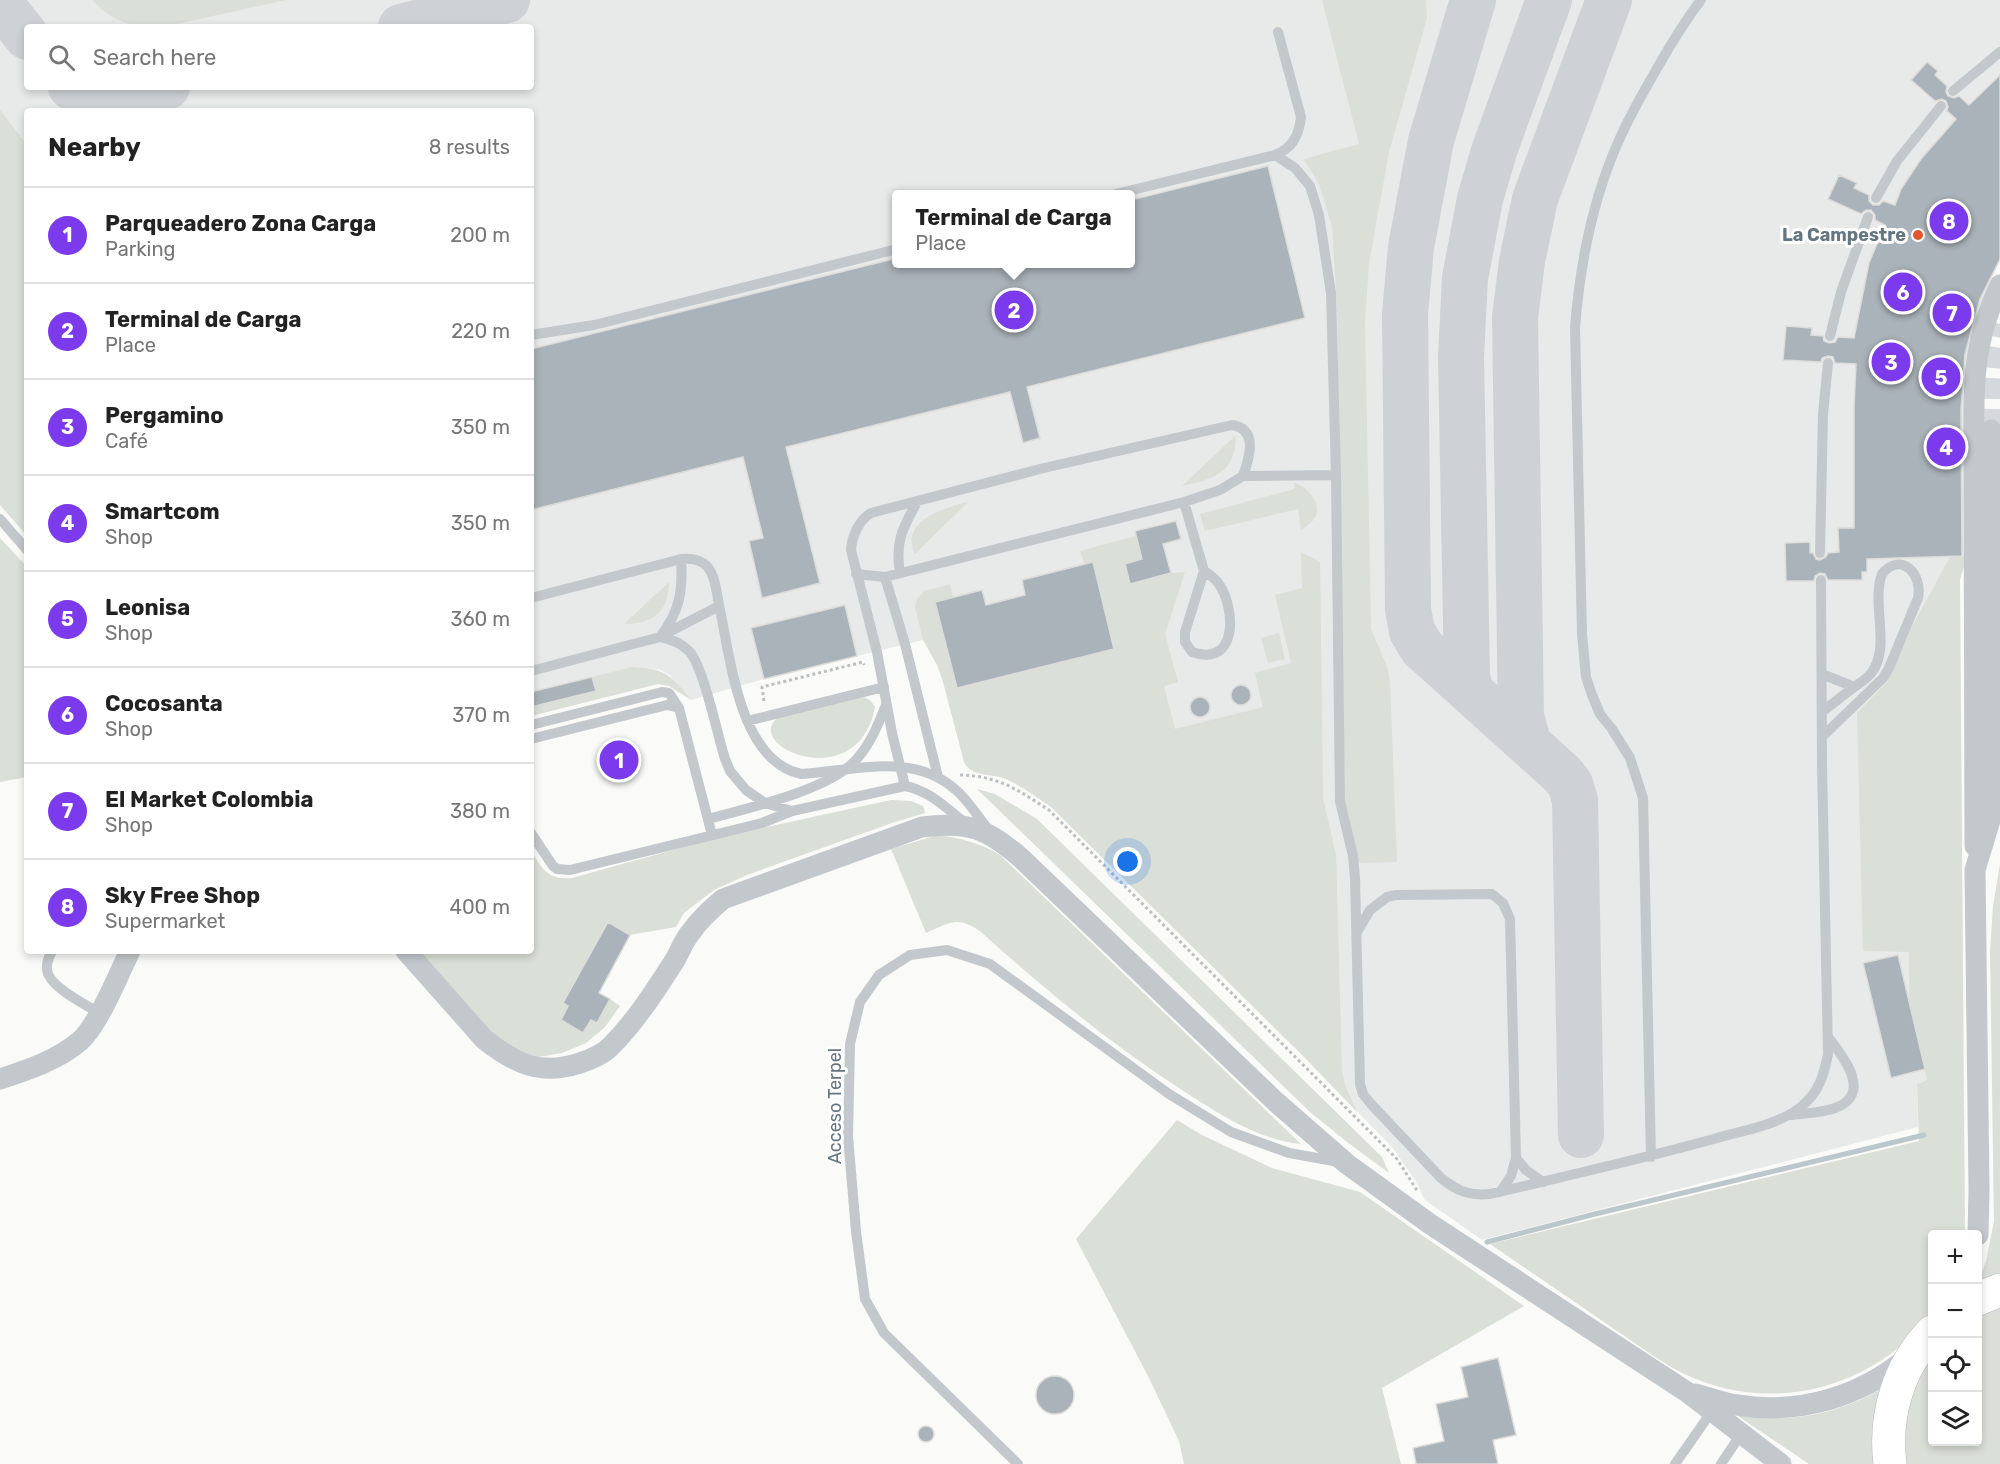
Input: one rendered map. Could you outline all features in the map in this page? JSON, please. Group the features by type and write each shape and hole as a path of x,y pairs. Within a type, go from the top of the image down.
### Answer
{"main road":[{"path":"1982,1297 2000,1290"},
{"path":"1890,1464 1889,1428 1898,1385 1926,1339"}],"street":[{"path":"1977,1230 1979,1190 1973,382 1985,320 2000,285"},
{"path":"1975,870 1990,817 1994,761 1991,430"},
{"path":"409,954 484,1039 498,1050 517,1062 542,1069 566,1067 593,1059 611,1046 645,1003 690,933 705,914 723,899 922,827 956,824 971,828 994,837 1022,859 1276,1102 1347,1164 1417,1215 1687,1392 1781,1464"},
{"path":"0,1079 58,1056 81,1040 99,1013 128,954"},
{"path":"1687,1392 1736,1405 1767,1408 1812,1404 1840,1397 1866,1386 1903,1361 1926,1339"}],"lane":[{"path":"1651,1156 1643,798 1630,758 1600,714 1586,677 1582,634 1575,328 1577,299 1588,235 1602,185 1620,138 1679,29 1701,0"},
{"path":"1135,190 1275,155 1285,151 1294,142 1299,130 1300,117 1278,32"},
{"path":"1953,92 2000,52"},
{"path":"1876,198 1897,161 1941,106"},
{"path":"1275,155 1295,168 1310,186 1320,215 1331,293 1340,801 1353,856 1358,1071 1363,1094 1371,1104 1454,1189 1465,1194 1477,1195 1500,1192 1651,1156 1772,1123 1802,1106 1815,1092 1824,1076 1828,1054 1821,580"},
{"path":"1830,336 1841,292 1868,217"},
{"path":"534,335 594,325 892,250"},
{"path":"1820,553 1823,414 1827,363"},
{"path":"905,786 881,672 851,550 851,542 865,517 871,513 1044,468 1232,425 1245,430 1250,445 1251,454 1243,476"},
{"path":"856,574 885,577 1184,502 1220,490 1243,476 1336,476"},
{"path":"900,573 897,549 902,528 917,502"},
{"path":"1184,502 1204,572 1185,632 1185,642 1192,652 1206,655 1223,648 1229,640 1231,623 1223,590 1217,580 1204,572"},
{"path":"0,519 24,547"},
{"path":"534,597 681,559 691,558 706,565 714,582 742,707 760,746 777,764 788,771 801,774 879,766 900,765 915,768 938,776 958,791 994,837"},
{"path":"660,637 674,617 680,601 681,559"},
{"path":"1822,712 1872,672 1880,651 1879,590 1882,574 1886,568 1893,565 1906,566 1916,575 1920,591 1889,668 1874,688 1822,737"},
{"path":"885,577 905,644 938,776"},
{"path":"534,670 660,637 719,606"},
{"path":"660,637 683,645 692,653 702,678 730,771 746,790 765,803 792,811"},
{"path":"1822,674 1854,687"},
{"path":"747,721 884,687"},
{"path":"534,724 662,692 669,693 679,708 712,835"},
{"path":"708,819 765,803 829,780 845,770 872,738 886,704"},
{"path":"534,738 667,705 679,708"},
{"path":"534,838 553,866 563,870 762,823 792,811 905,786 933,796 971,828"},
{"path":"1355,935 1370,910 1380,901 1396,895 1492,894 1503,903 1510,919 1516,1158 1511,1176 1500,1192"},
{"name":"Acceso Terpel","path":"1018,1464 884,1333 865,1299 856,1231 848,1136 850,1044 860,1002 879,975 910,955 947,950 990,964 1169,1094 1231,1132 1288,1153 1347,1164"},
{"path":"50,954 47,970 52,981 99,1013"},
{"path":"1786,1116 1835,1108 1849,1099 1854,1083 1852,1074 1828,1037"},
{"path":"1516,1158 1526,1170 1543,1182"},
{"path":"1675,1464 1712,1411"},
{"path":"1721,1464 1741,1434"}],"path":[{"path":"742,707 765,700 762,687 773,684 863,662 867,676 881,672"},
{"path":"938,776 975,776 1006,783 1049,810 1397,1159 1423,1201 1417,1215"}],"shaded area":[{"path":"0,0 2000,0 2000,259 1983,298 1967,556 1960,579 1909,952 1909,1001 1927,1080 1917,1084 1918,1127 1482,1240 1425,1200 1415,1180 1392,1147 1307,1060 1138,751 1044,667 957,688 944,635 857,656 844,605 752,628 764,679 691,700 670,675 658,669 633,667 638,689 534,715 534,108 24,108 24,454 0,450"},
{"path":"92,0 286,0 177,24 129,24 101,9"},
{"path":"1322,0 1426,0 1427,18 1389,152 1369,263 1365,323 1371,629 1388,669 1390,683 1397,862 1356,863 1345,804 1337,306 1332,227 1319,184 1304,159 1359,144"},
{"path":"0,110 24,141 24,533 0,505"},
{"path":"1235,436 1233,455 1225,469 1212,477 1182,486"},
{"path":"1294,483 1303,487 1310,494 1317,507 1315,518 1301,530 1298,509 1205,531 1200,514 1295,489"},
{"path":"968,502 915,554 912,542 913,532 919,524 937,512"},
{"path":"1136,536 1142,559 1125,564 1130,583 1185,572 1165,634 1178,682 1164,686 1175,729 1263,707 1255,673 1291,663 1275,595 1302,588 1301,552 1320,562 1323,798 1336,855 1342,1071 1345,1085 1357,1112 1051,807 1006,779 972,771 964,762 943,682 937,665 923,640 915,606 917,599 924,591 950,584 953,598 935,602 957,688 1113,649 1080,551"},
{"path":"0,538 24,564 24,778 0,782"},
{"path":"1967,556 1960,579 1965,1230 1928,1230 1928,1318 1910,1338 1885,1358 1829,1385 1799,1392 1767,1394 1736,1390 1704,1382 1680,1372 1658,1358 1490,1244 1919,1141 1917,1084 1927,1080 1909,1001 1909,952 1863,951 1857,713 1887,682 1914,623 1950,557"},
{"path":"669,582 666,601 657,614 643,622 624,624"},
{"path":"1279,633 1285,659 1268,663 1261,638"},
{"path":"632,667 652,669 666,674 691,700 669,686 658,684 534,715 534,706 596,691 592,677"},
{"path":"864,697 870,700 875,707 864,735 847,751 827,758 806,757 787,750 775,740 771,728 779,717"},
{"path":"977,789 995,794 1037,819 1382,1157 1389,1173 1310,1112"},
{"path":"891,800 911,801 923,806 925,813 747,875 714,890 684,913 676,927 630,935 607,922 563,1003 568,1006 561,1020 583,1033 591,1020 597,1023 610,999 620,1006 605,1027 586,1043 562,1053 538,1057 527,1056 497,1042 419,954 534,954 534,855 551,875 572,878 716,838"},
{"path":"938,835 970,842 1000,855 1301,1144 1285,1142 1255,1132 1226,1118 1185,1092 1080,1016 973,927 954,922 926,933 891,849"},
{"path":"2000,864 2000,1280 1982,1282 1982,1272 1994,1221 1990,952 1993,906"},
{"path":"1177,1120 1202,1135 1272,1168 1360,1192 1524,1306 1382,1388 1401,1464 1184,1464 1179,1441 1148,1376 1076,1239"},
{"path":"2000,1304 2000,1464 1904,1464 1902,1452 1909,1396 1928,1360 1928,1446 1982,1446 1982,1311"},
{"path":"1883,1388 1879,1464 1809,1464 1735,1414 1774,1418 1812,1415 1848,1405"}],"building":[{"path":"1927,62 1938,71 1935,75 1947,86 1948,96 1954,98 1959,96 1969,105 2000,75 2000,259 1980,299 1965,354 1961,410 1962,556 1867,559 1867,572 1862,572 1862,580 1828,580 1825,574 1820,573 1815,576 1814,581 1786,581 1785,543 1810,542 1810,553 1820,560 1828,553 1839,552 1838,528 1854,528 1856,364 1835,363 1833,357 1828,356 1822,358 1821,362 1783,360 1786,326 1812,328 1811,335 1823,336 1824,341 1829,343 1835,342 1838,337 1854,338 1869,263 1885,225 1875,220 1875,215 1871,210 1866,210 1861,214 1828,199 1839,175 1857,183 1854,188 1869,195 1869,201 1873,205 1879,205 1883,201 1895,205 1901,189 1921,159 1956,119 1947,111 1946,101 1942,99 1935,101 1911,80"},
{"path":"1268,166 1305,318 1027,387 1040,438 1023,443 1010,392 786,447 820,583 762,598 749,541 763,538 743,457 534,509 534,348 892,259 892,268 1135,268 1135,199"},
{"path":"1176,521 1181,539 1163,544 1171,573 1130,584 1125,564 1142,559 1135,531"},
{"path":"1093,562 1114,649 957,688 935,602 982,590 986,605 1025,595 1022,580"},
{"path":"845,605 857,656 764,679 751,628"},
{"path":"592,677 596,691 534,706 534,691"},
{"path":"1241,685 1248,688 1251,695 1248,702 1241,705 1234,702 1231,695 1234,688"},
{"path":"1200,697 1207,700 1210,707 1207,714 1200,717 1193,714 1190,707 1193,700"},
{"path":"608,922 630,935 599,993 610,999 597,1023 591,1020 583,1033 561,1020 568,1006 563,1003"},
{"path":"1898,955 1925,1069 1891,1078 1863,963"},
{"path":"1498,1358 1516,1435 1493,1440 1498,1464 1416,1464 1413,1448 1444,1441 1436,1404 1468,1397 1461,1367"},
{"path":"1055,1376 1068,1382 1074,1395 1068,1408 1055,1414 1042,1408 1036,1395 1042,1382"},
{"path":"926,1426 932,1428 934,1434 932,1440 926,1442 920,1440 918,1434 920,1428"}],"waterway":[{"path":"1487,1242 1924,1135"}],"taxiway":[{"path":"413,24 507,0"},
{"path":"1473,0 1431,141 1411,247 1405,314 1408,609 1412,631 1422,648 1562,774 1570,784 1575,800 1581,1135"},
{"path":"1474,695 1467,675 1461,357 1465,278 1480,199 1494,151 1549,0"},
{"path":"1528,742 1521,716 1515,318 1522,261 1535,199 1609,0"},
{"path":"0,3 24,33"},
{"path":"77,90 107,98 119,98 155,90"}],"tunnel":[{"path":"1991,430 1993,363 2000,324"}],"place":[{"name":"Sky Free Shop","path":"1949,221"},
{"name":"La Campestre","path":"1918,235"},
{"name":"Cocosanta","path":"1903,292"},
{"name":"Terminal de Carga","path":"1014,310"},
{"name":"El Market Colombia","path":"1952,313"},
{"name":"Pergamino","path":"1891,362"},
{"name":"Leonisa","path":"1941,377"},
{"name":"Smartcom","path":"1946,447"},
{"name":"Parqueadero Zona Carga","path":"619,760"}]}
